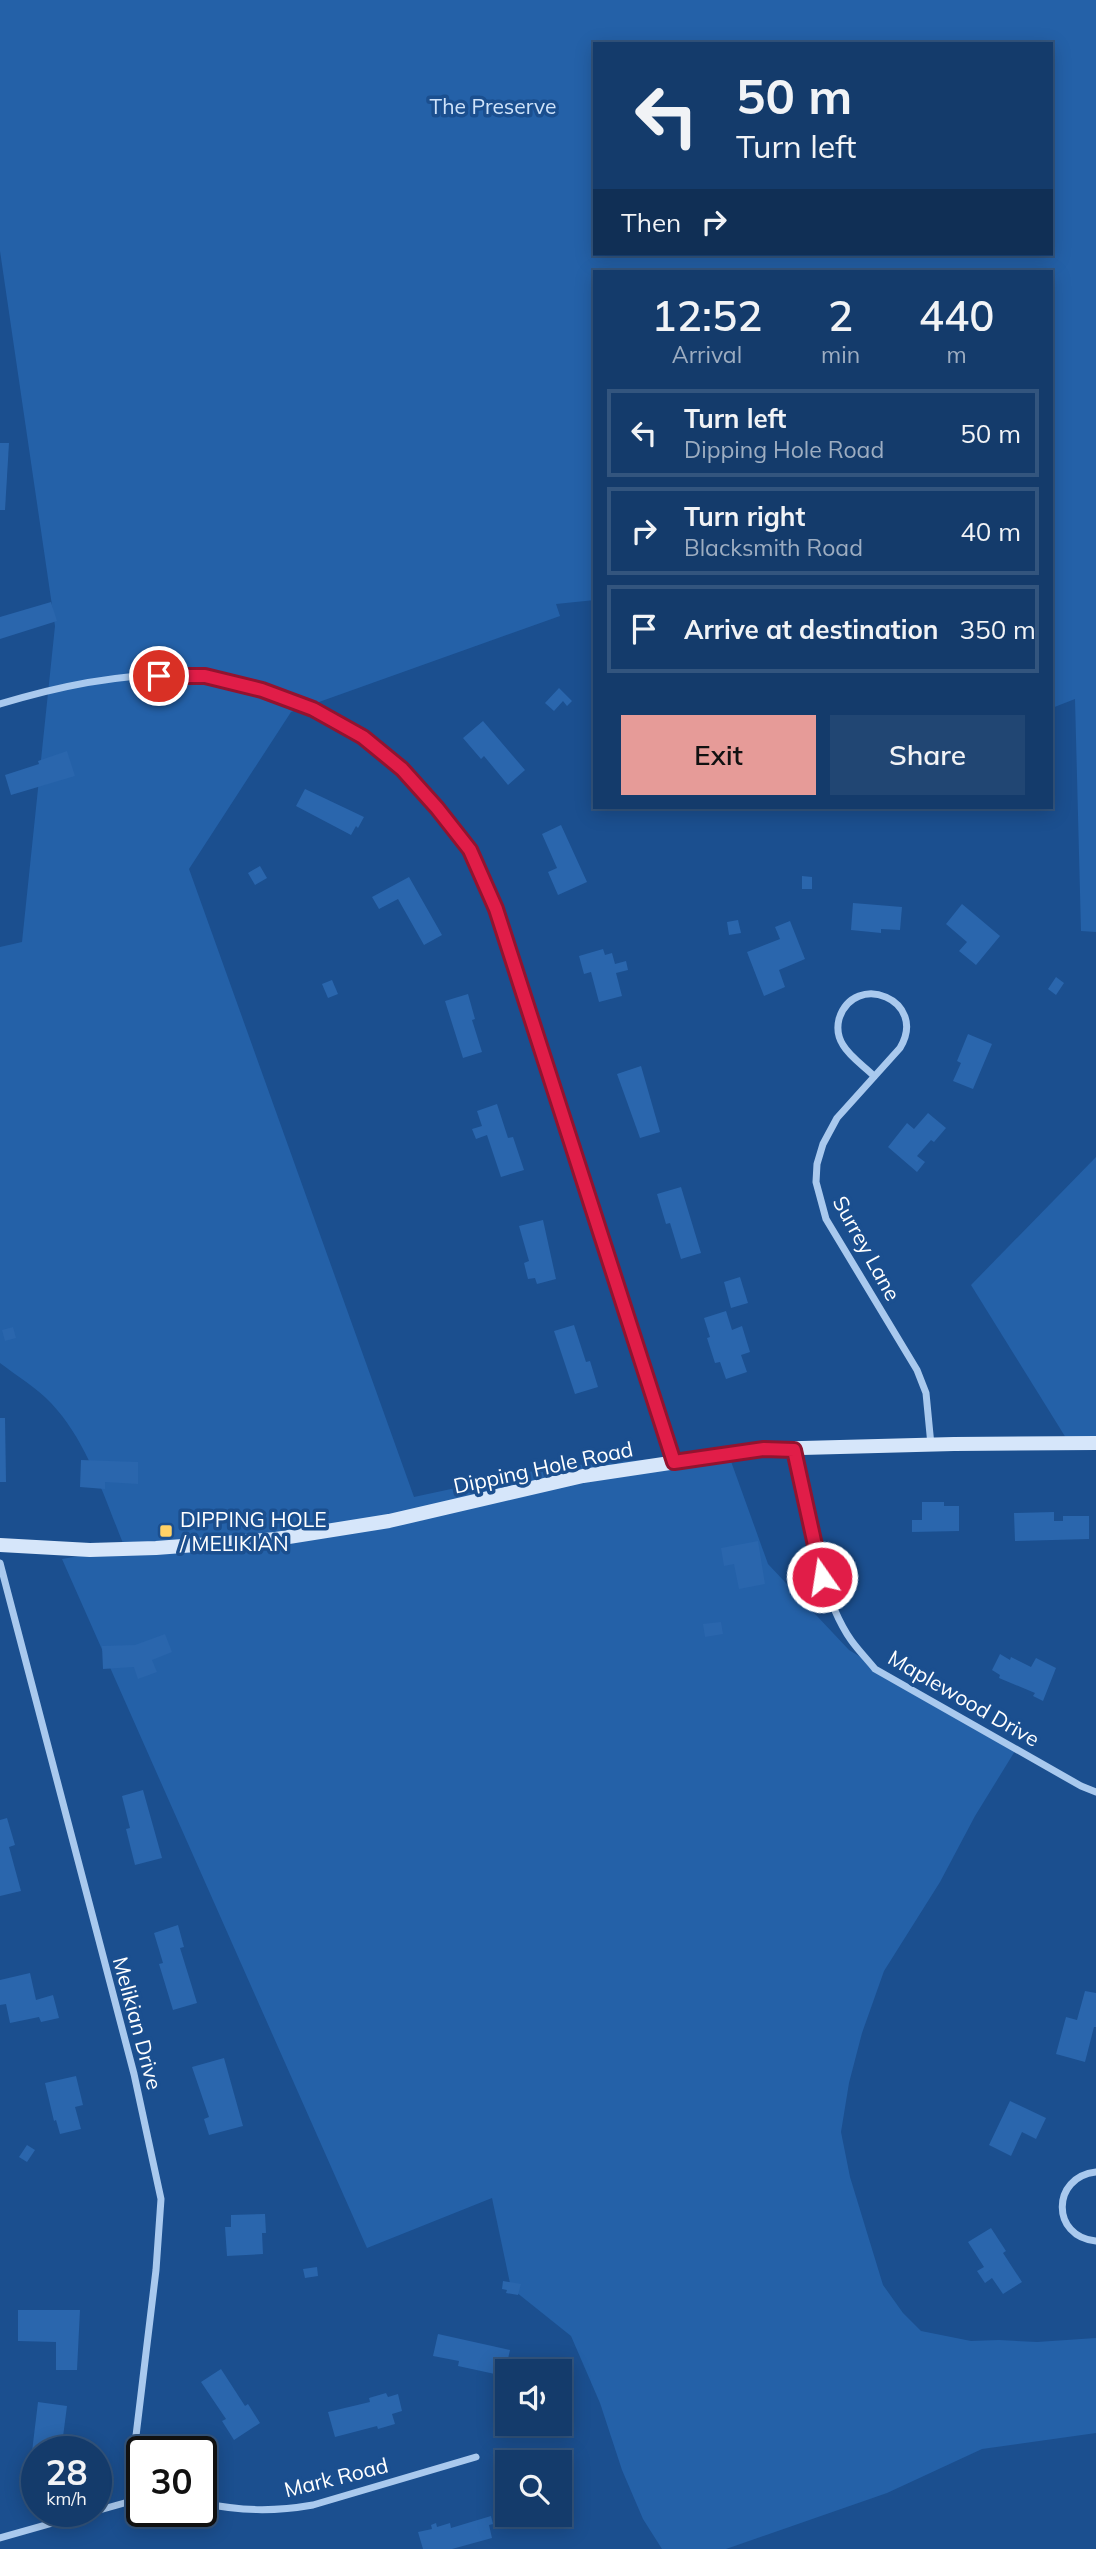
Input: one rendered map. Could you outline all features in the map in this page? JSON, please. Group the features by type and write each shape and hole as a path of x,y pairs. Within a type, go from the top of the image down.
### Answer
{"main road":[{"name":"Dipping Hole Road","path":"0,1545 90,1550 143,1549 276,1539 413,1516 583,1475 764,1449 1096,1443"}],"street":[{"path":"0,704 51,688 137,676 205,676 262,690 313,709 363,737 402,769 437,808 470,850 496,909 674,1462"},
{"name":"Surrey Lane","path":"874,1076 848,1051 838,1032 840,1017 847,1005 859,996 874,993 888,997 900,1007 906,1028 900,1048 837,1118 823,1144 817,1164 818,1191 826,1219 917,1370 926,1393 931,1445"},
{"name":"Maplewood Drive","path":"794,1450 822,1577 832,1606 850,1640 875,1668 1096,1792"},
{"name":"Melikian Drive","path":"0,1563 134,2074 161,2199 156,2270 136,2436"},
{"path":"1096,2172 1074,2181 1066,2192 1062,2205 1064,2218 1072,2230 1083,2238 1096,2241"},
{"name":"Mark Road","path":"217,2506 261,2511 313,2505 476,2457"},
{"path":"0,2538 39,2527"}],"green space":[{"name":"The Preserve","path":"0,0 1096,0 1096,932 1081,931 1075,699 1053,708 1053,270 593,270 593,600 556,604 560,616 291,712 189,869 414,1497 552,1467 728,1453 768,1564 849,1650 1015,1751 975,1816 940,1882 884,1971 862,2033 849,2083 841,2132 850,2177 883,2285 903,2313 921,2331 971,2341 1037,2342 1096,2338 1096,2433 982,2449 887,2493 726,2549 662,2549 643,2519 622,2470 600,2403 571,2336 511,2288 492,2198 367,2248 62,1559 125,1548 103,1491 64,1418 40,1392 0,1363 0,947 22,942 55,626 0,251"},
{"path":"1096,1157 1096,1438 1066,1438 971,1285"}],"building":[{"path":"0,443 9,443 5,510 0,510"},
{"path":"51,602 57,621 0,639 0,617"},
{"path":"559,688 572,701 567,706 563,701 554,711 545,703"},
{"path":"483,721 525,770 508,785 484,756 481,759 463,738"},
{"path":"67,751 75,776 11,795 5,775"},
{"path":"305,789 364,817 358,828 356,826 351,835 296,806"},
{"path":"561,825 587,882 558,895 548,872 557,868 542,834"},
{"path":"260,866 267,878 255,885 248,873"},
{"path":"802,876 812,877 812,889 802,889"},
{"path":"409,877 442,935 424,945 398,899 379,909 372,897"},
{"path":"853,903 902,907 900,930 881,929 881,933 851,930"},
{"path":"962,904 1000,936 976,965 959,951 967,942 946,924"},
{"path":"738,920 741,933 729,935 727,922"},
{"path":"790,921 805,959 779,970 785,987 764,996 747,952 780,939 775,927"},
{"path":"603,949 605,955 612,953 615,964 626,961 628,970 616,973 622,996 599,1002 591,972 584,974 579,956"},
{"path":"1056,977 1064,983 1056,995 1048,989"},
{"path":"332,980 338,994 328,998 322,984"},
{"path":"468,994 475,1019 472,1020 482,1052 463,1058 445,1001"},
{"path":"968,1034 992,1044 973,1089 953,1081 961,1063 957,1061"},
{"path":"641,1066 660,1132 640,1138 617,1074"},
{"path":"497,1104 508,1138 513,1137 524,1170 501,1177 487,1135 476,1139 472,1129 482,1126 477,1111"},
{"path":"928,1113 946,1128 917,1156 925,1162 917,1172 888,1147 907,1123 914,1129"},
{"path":"681,1187 701,1253 681,1259 670,1223 666,1224 657,1194"},
{"path":"543,1220 556,1279 537,1284 535,1278 528,1279 524,1263 529,1261 519,1226"},
{"path":"740,1277 748,1303 731,1308 724,1282"},
{"path":"726,1311 732,1330 742,1326 750,1352 741,1355 747,1372 726,1379 720,1362 715,1363 704,1318"},
{"path":"574,1325 586,1362 590,1361 598,1387 575,1394 554,1331"},
{"path":"13,1327 16,1338 5,1341 2,1330"},
{"path":"0,1418 5,1418 6,1482 0,1482"},
{"path":"81,1460 138,1462 138,1484 105,1482 105,1489 80,1487"},
{"path":"922,1502 944,1502 944,1506 959,1506 959,1531 912,1532 912,1520 922,1520"},
{"path":"1054,1512 1054,1521 1063,1521 1063,1516 1089,1516 1089,1539 1015,1541 1014,1513"},
{"path":"758,1541 765,1584 739,1589 734,1564 724,1566 721,1548"},
{"path":"721,1622 723,1634 705,1637 703,1624"},
{"path":"165,1634 172,1652 152,1660 157,1672 138,1679 134,1667 103,1669 102,1646 135,1645"},
{"path":"1000,1654 1031,1667 1036,1658 1056,1668 1043,1701 1033,1696 1035,1693 999,1678 1000,1675 992,1670"},
{"path":"143,1790 162,1858 135,1865 126,1829 130,1828 122,1796"},
{"path":"7,1818 15,1845 9,1847 21,1891 0,1896 0,1820"},
{"path":"178,1925 184,1947 180,1948 197,2003 173,2010 159,1964 163,1963 154,1933"},
{"path":"30,1973 36,2000 53,1995 59,2018 41,2022 39,2017 10,2023 6,2004 0,2005 0,1980"},
{"path":"1085,1991 1096,1993 1096,2027 1085,2062 1056,2054 1066,2017 1077,2020"},
{"path":"224,2058 243,2126 209,2135 204,2119 209,2117 192,2067"},
{"path":"76,2076 83,2105 75,2107 81,2129 60,2134 45,2083"},
{"path":"1010,2101 1046,2118 1036,2139 1022,2132 1011,2156 989,2145"},
{"path":"27,2145 35,2150 27,2162 19,2157"},
{"path":"265,2214 263,2254 227,2256 225,2227 231,2227 231,2215"},
{"path":"991,2228 1022,2282 1003,2294 992,2278 985,2283 977,2271 984,2267 968,2242"},
{"path":"317,2267 318,2276 305,2278 303,2269"},
{"path":"503,2281 521,2284 518,2295 506,2293 507,2290 502,2289"},
{"path":"18,2310 80,2310 77,2370 56,2370 56,2342 18,2341"},
{"path":"438,2334 510,2350 508,2359 495,2359 495,2374 458,2366 459,2361 433,2356"},
{"path":"221,2369 245,2406 248,2404 260,2423 234,2440 222,2421 226,2419 201,2382"},
{"path":"386,2393 388,2397 398,2394 402,2411 392,2414 395,2424 335,2437 328,2412 370,2402 369,2398"},
{"path":"38,2402 67,2406 63,2436 34,2436"},
{"path":"491,2516 493,2524 489,2525 492,2538 452,2549 423,2549 418,2532 432,2529 431,2525 436,2523 437,2527 450,2523 451,2528"}],"place":[{"name":"DIPPING HOLE / MELIKIAN","path":"166,1531"}],"route":[{"path":"159,676 205,676 262,690 313,709 363,737 402,769 470,850 496,909 674,1462 764,1449 794,1450 822,1577"}]}
